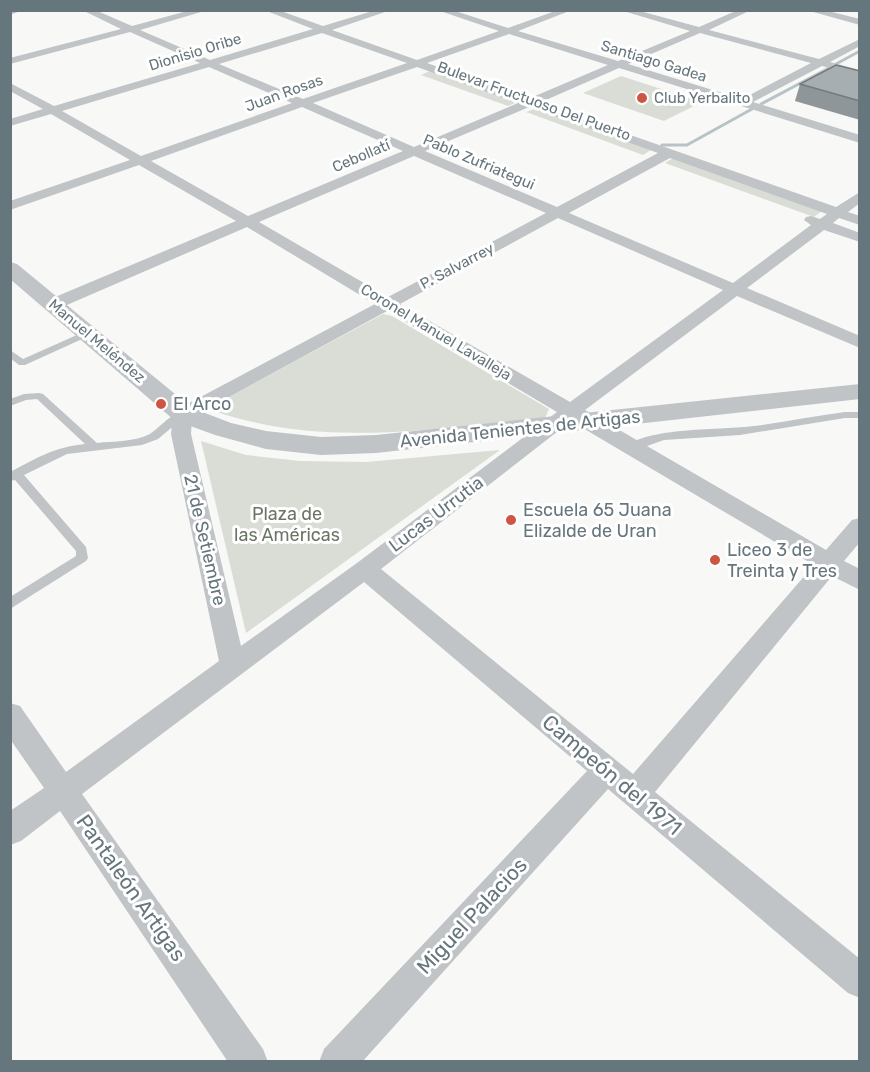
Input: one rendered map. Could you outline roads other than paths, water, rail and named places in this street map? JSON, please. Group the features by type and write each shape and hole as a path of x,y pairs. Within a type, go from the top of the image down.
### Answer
{"street":[{"path":"10,12 19,10"},
{"name":"Pablo Zufriategui","path":"86,10 860,343"},
{"path":"10,61 204,10"},
{"path":"268,10 416,63"},
{"name":"Dionisio Oribe","path":"10,123 387,10"},
{"name":"Santiago Gadea","path":"441,10 860,139"},
{"name":"Juan Rosas","path":"10,206 568,10"},
{"path":"624,10 860,73"},
{"name":"Cebollatí","path":"54,304 747,10"},
{"path":"810,10 860,22"},
{"path":"743,104 860,42"},
{"name":"Bulevar Fructuoso Del Puerto","path":"577,135 419,76 413,71 416,63 860,221"},
{"name":"Coronel Manuel Lavalleja","path":"10,86 387,304 569,420 630,448 860,581"},
{"name":"P. Salvarrey","path":"183,414 669,153"},
{"name":"Bulevar Fructuoso Del Puerto","path":"631,154 674,170"},
{"name":"Lucas Urrutia","path":"10,830 569,420 734,290 860,196"},
{"path":"801,216 860,238"},
{"name":"Manuel Meléndez","path":"10,268 183,414"},
{"name":"Avenida Tenientes de Artigas","path":"183,414 266,440 321,446 376,444 569,420 860,391"},
{"name":"21 de Setiembre","path":"183,414 181,434 233,666"},
{"path":"635,794 860,526"},
{"name":"Campeón del 1971","path":"365,569 860,981"},
{"name":"Pantaleón Artigas","path":"10,715 250,1062"},
{"name":"Miguel Palacios","path":"337,1062 607,770"}],"lane":[{"path":"10,353 21,363 88,333"},
{"path":"10,404 24,397 39,396 94,446"},
{"path":"10,604 82,558 82,550 14,476 57,453 77,447 138,442 154,436 183,414"},
{"path":"630,448 644,440 656,438 726,433 845,415 860,415"}],"waterway":[{"path":"836,64 860,51"},
{"path":"761,104 829,68"},
{"path":"662,145 687,145 752,109"}],"place":[{"name":"Club Yerbalito","path":"642,98"},
{"name":"El Arco","path":"161,404"},
{"name":"Escuela 65 Juana Elizalde de Uran","path":"511,520"},
{"name":"Liceo 3 de Treinta y Tres","path":"715,560"}],"park label":[{"name":"Plaza de las Américas","path":"287,524"}]}
